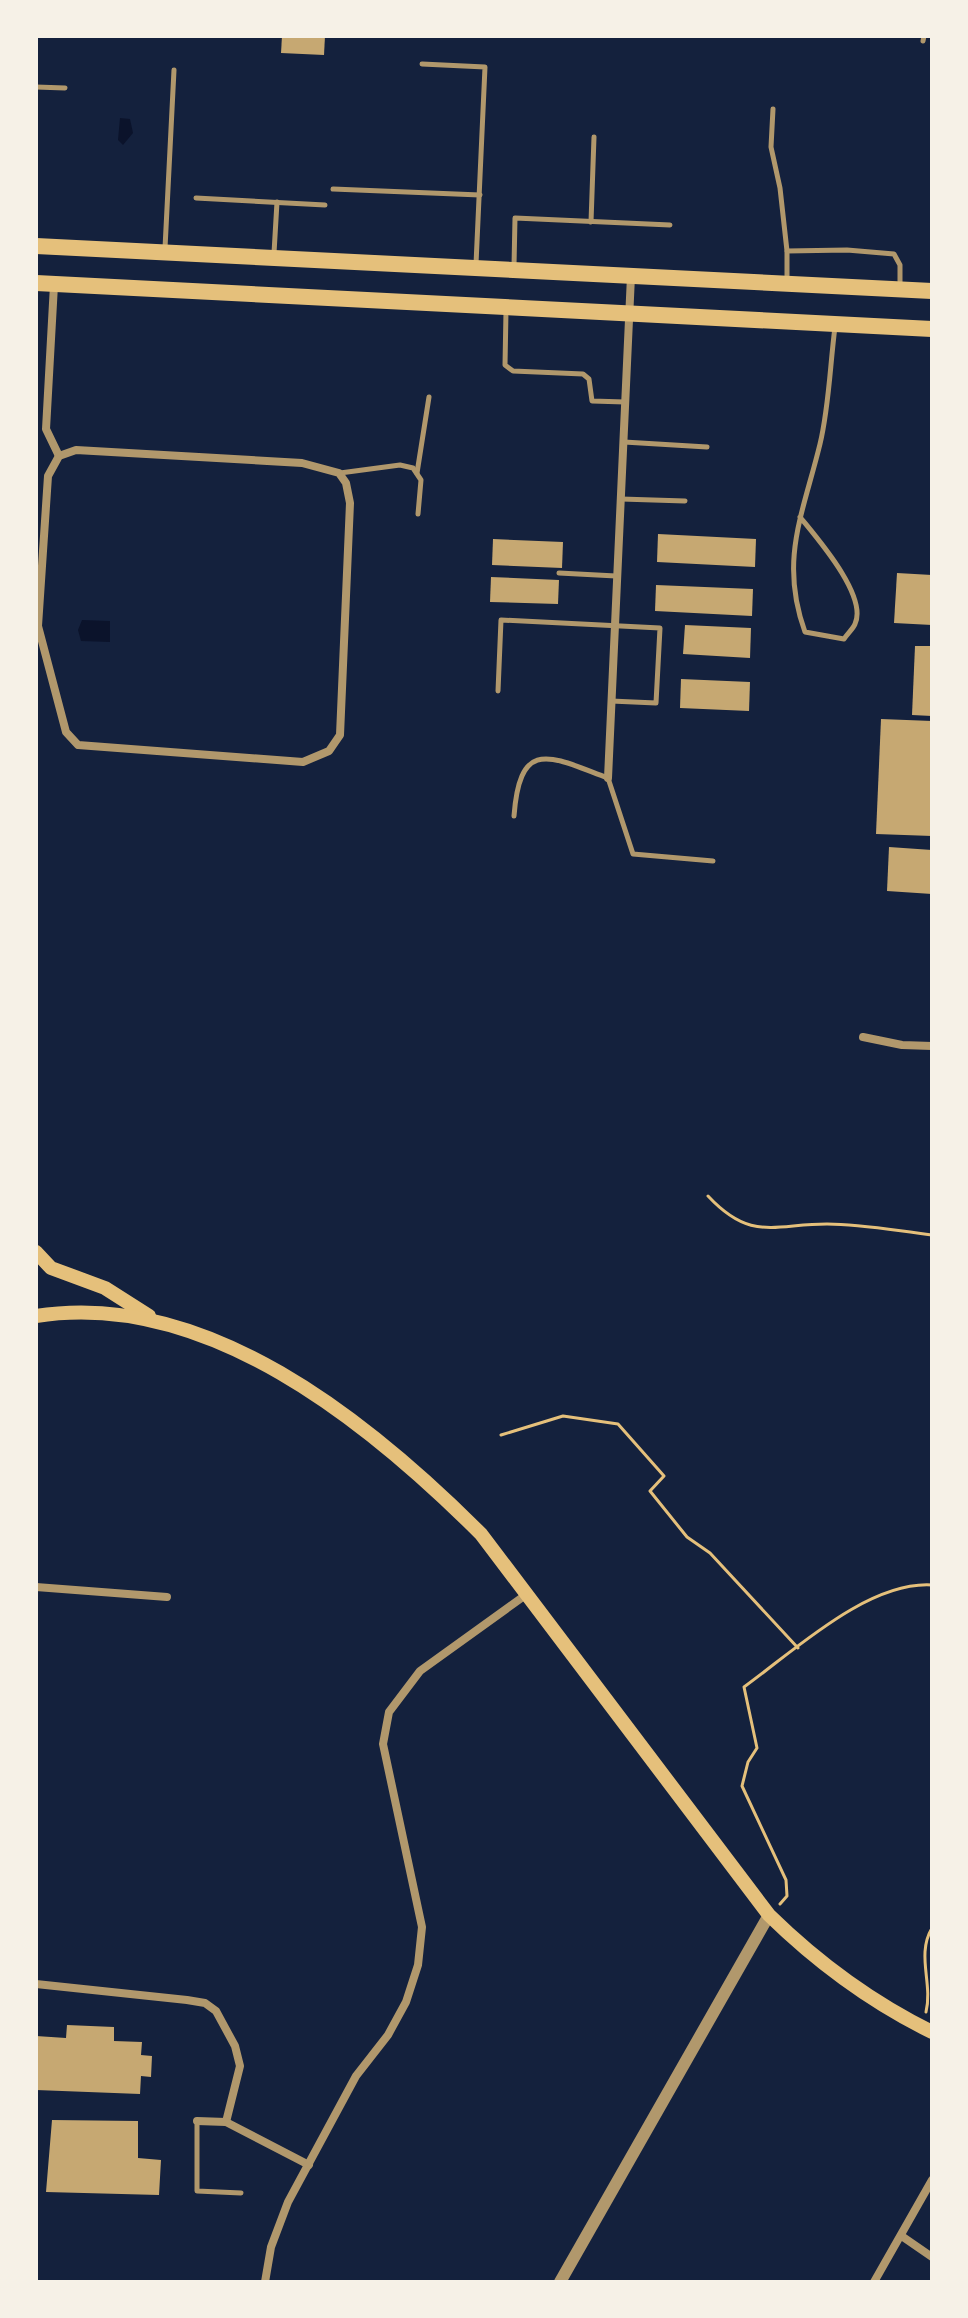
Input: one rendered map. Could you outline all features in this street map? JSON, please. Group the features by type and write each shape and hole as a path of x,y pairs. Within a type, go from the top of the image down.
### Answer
{"main road":[{"path":"36,246 932,291"},
{"path":"36,283 932,329"},
{"path":"36,1252 51,1268 105,1288 160,1322"},
{"path":"36,1316 103,1313 160,1322 214,1342 293,1381 369,1431 425,1478 481,1534 528,1593 697,1824 769,1915 807,1952 896,2014 927,2030"}],"street":[{"path":"608,778 609,701 631,276"},
{"path":"54,284 46,429 59,456"},
{"path":"76,450 287,462 339,473 346,483 350,503 340,735 329,751 303,762 78,745 66,732 37,626 48,476 59,456 76,450"},
{"path":"863,1037 902,1045 932,1046"},
{"path":"36,1587 167,1597"},
{"path":"265,2282 271,2247 288,2202 356,2076 394,2024 418,1965 422,1927 383,1744 389,1712 420,1671 528,1593"},
{"path":"560,2282 769,1915"},
{"path":"36,1984 205,2003 216,2011 235,2046 240,2066 226,2122"},
{"path":"197,2121 226,2122 309,2165"},
{"path":"874,2282 903,2237 932,2180"},
{"path":"903,2237 932,2257"}],"lane":[{"path":"422,64 485,67 476,269"},
{"path":"165,253 174,70"},
{"path":"36,87 65,88"},
{"path":"773,109 771,147 780,188 787,284"},
{"path":"591,222 594,137"},
{"path":"333,189 480,195"},
{"path":"196,198 325,205"},
{"path":"274,259 277,202"},
{"path":"514,271 515,218 670,225"},
{"path":"787,251 847,250 894,254 900,265 900,289"},
{"path":"506,306 505,365 513,371 583,374 589,379 592,401 625,402"},
{"path":"800,517 820,542 857,601 856,623 844,639 805,632 797,612 791,573 800,517 821,441 835,326"},
{"path":"417,474 429,397"},
{"path":"623,442 707,447"},
{"path":"339,473 400,465 413,468 421,480 418,514"},
{"path":"620,499 685,501"},
{"path":"559,573 616,576"},
{"path":"498,691 501,620 660,628 656,703 609,701"},
{"path":"514,816 519,776 541,758 551,757 608,778 633,854 713,861"},
{"path":"197,2121 197,2191 241,2193"}],"path":[{"path":"708,1196 727,1216 779,1230 825,1224 932,1235"},
{"path":"501,1435 563,1416 618,1424 664,1476 650,1491 687,1537 710,1553 798,1648"},
{"path":"769,1915 787,1896 786,1880 742,1786 748,1762 757,1748 744,1687 856,1606 899,1590 932,1585"},
{"path":"927,2030 931,1994 923,1954 932,1928"}],"water":[{"path":"120,118 130,119 133,133 123,145 118,140"},
{"path":"82,620 110,621 110,642 81,641 78,630"}],"building":[{"path":"282,36 325,36 324,55 281,53"},
{"path":"658,534 756,539 755,567 657,562"},
{"path":"493,539 563,542 562,568 492,565"},
{"path":"897,573 932,575 932,625 894,623"},
{"path":"491,577 559,580 558,604 490,602"},
{"path":"656,585 753,589 752,616 655,611"},
{"path":"685,625 751,628 750,658 683,654"},
{"path":"915,646 932,646 932,716 912,715"},
{"path":"681,679 750,682 749,711 680,708"},
{"path":"881,719 932,721 932,836 876,834"},
{"path":"889,847 932,850 932,894 887,891"},
{"path":"67,2025 114,2027 114,2041 142,2042 141,2055 152,2056 151,2077 141,2076 140,2094 36,2090 36,2036 66,2038"},
{"path":"52,2120 138,2121 138,2158 161,2160 159,2195 46,2192"}]}
